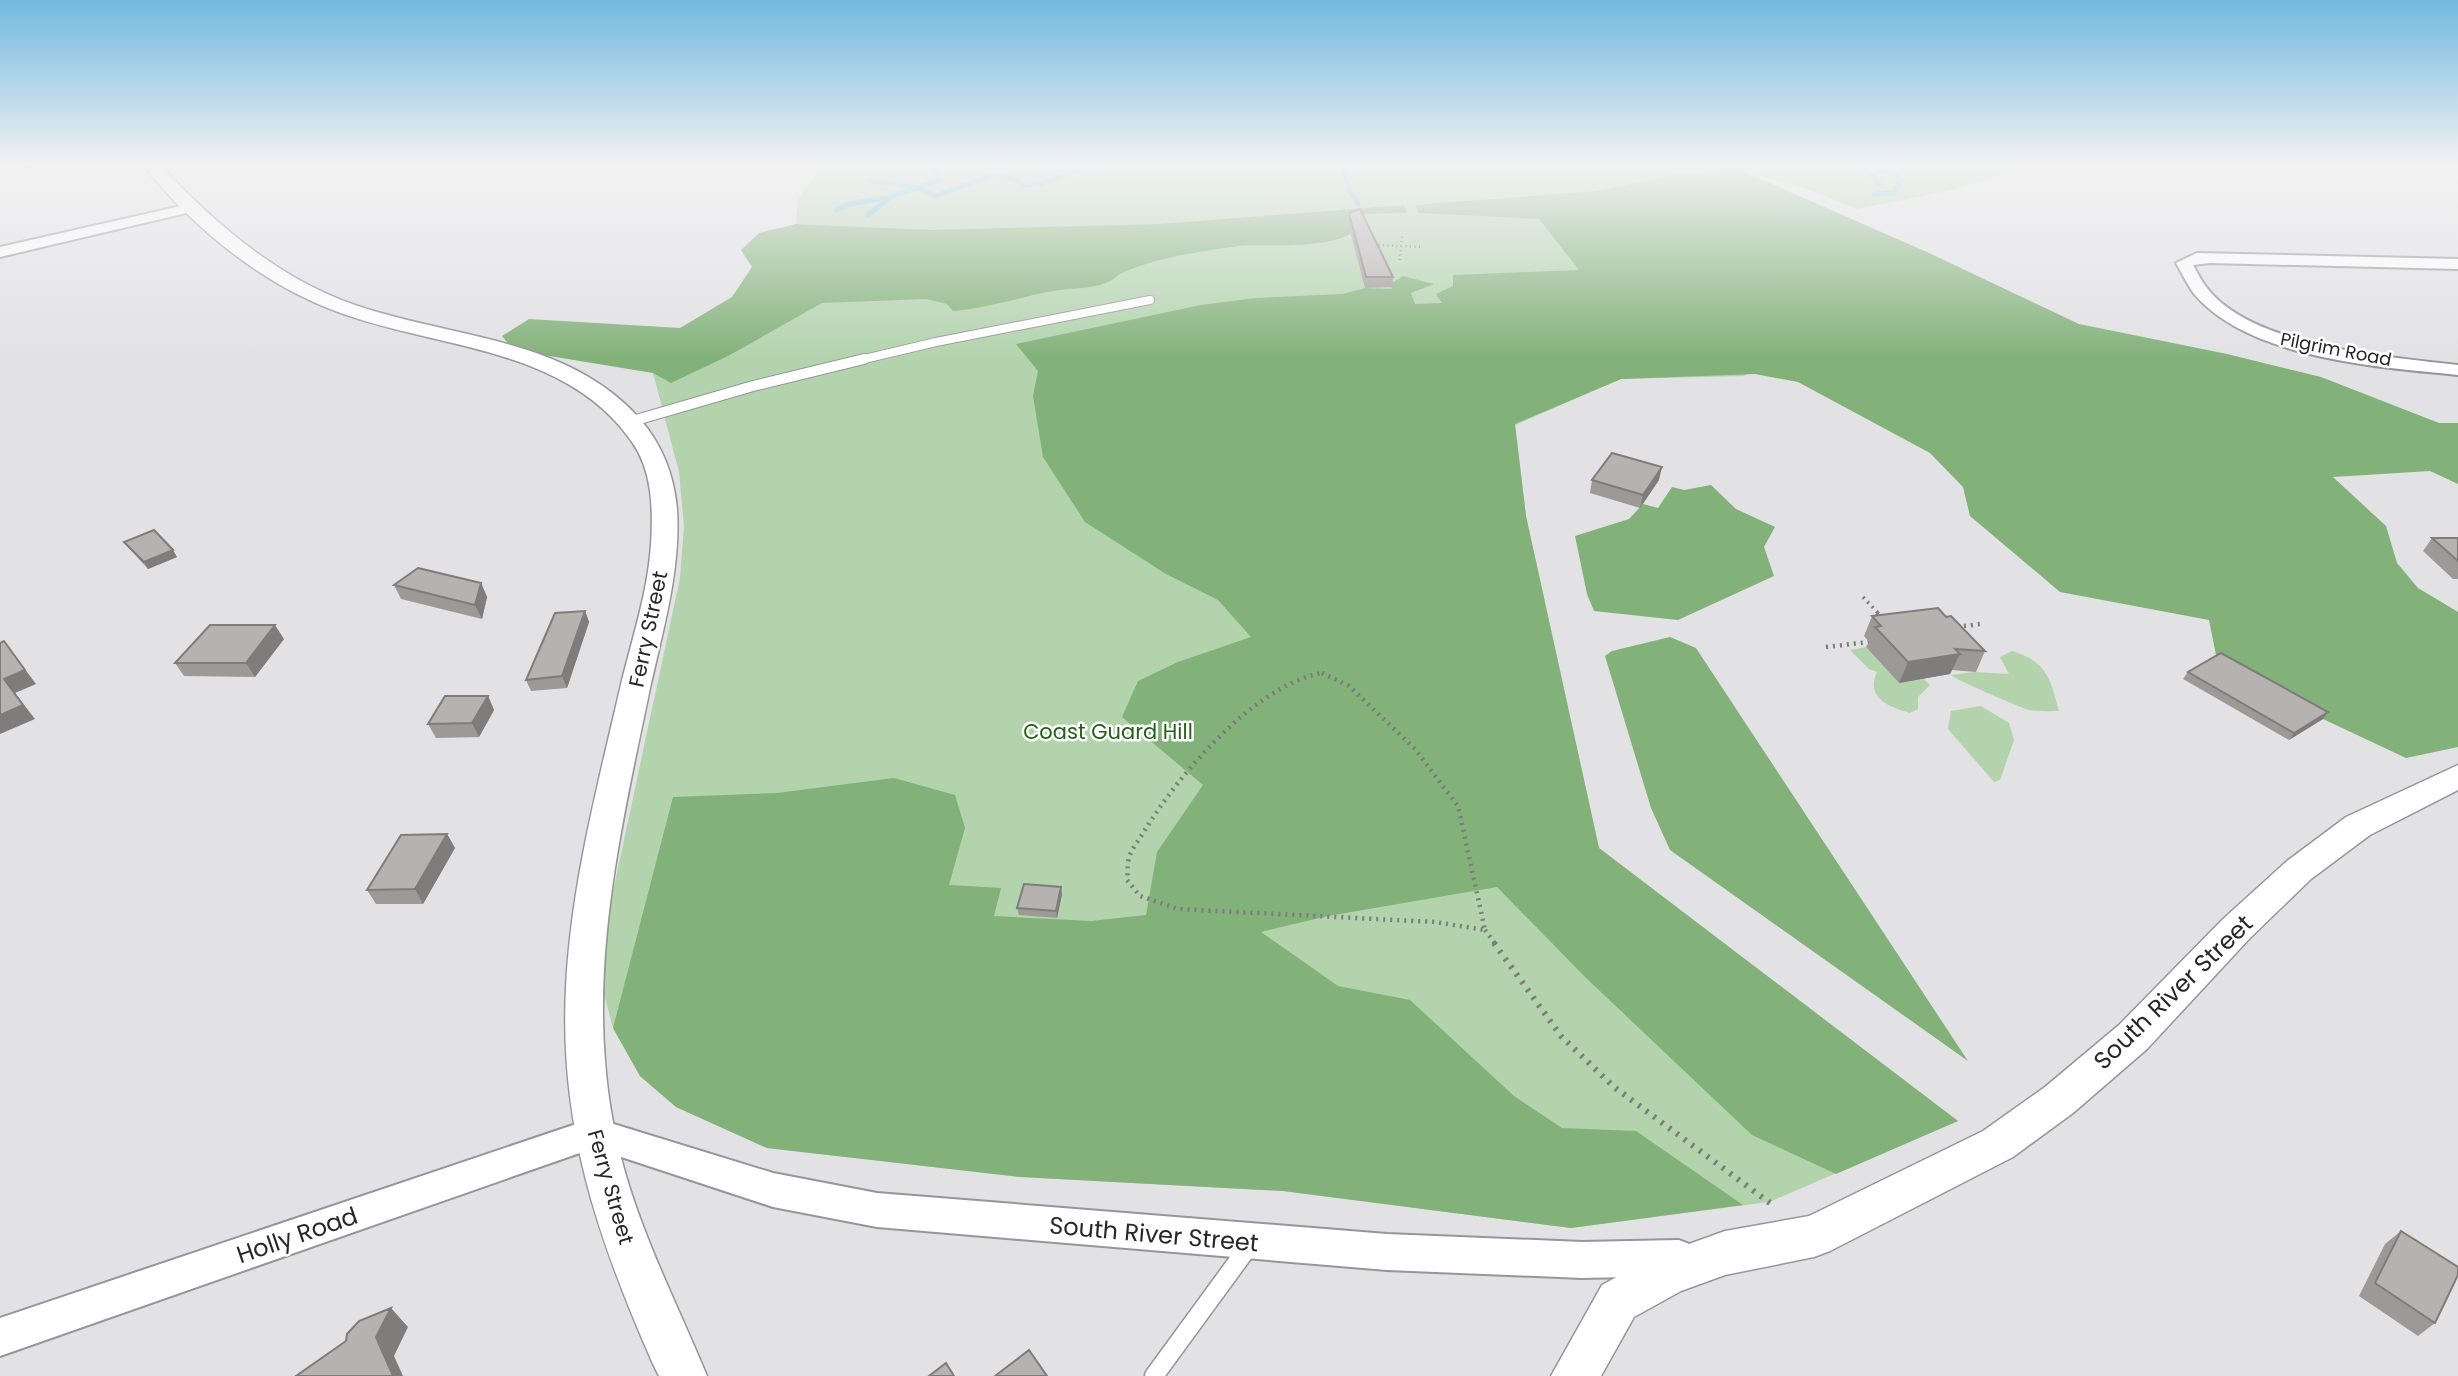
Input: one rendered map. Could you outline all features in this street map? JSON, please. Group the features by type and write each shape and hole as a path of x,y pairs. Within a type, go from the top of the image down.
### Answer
{"street":[{"path":"0,252 94,230"},
{"name":"Ferry Street","path":"221,230 256,260 305,291 367,315 520,355 580,384 608,402 629,422 648,447 658,473 666,508 664,550 589,925 584,1033 594,1133 618,1226 684,1376"},
{"name":"Pilgrim Road","path":"2458,264 2210,258 2197,258 2184,263 2193,283 2206,298 2256,331 2321,349 2458,370"},
{"name":"South River Street","path":"594,1133 773,1190 877,1210 1252,1242 1387,1252 1659,1261 1814,1236 1998,1144 2059,1100 2133,1037 2236,929 2298,870 2358,826 2458,776"},
{"name":"Holly Road","path":"0,1337 594,1133"},
{"name":"South River Street","path":"1575,1376 1618,1301 1669,1273 1725,1252"}],"lane":[{"path":"629,422 753,386 936,342 1150,300"},
{"path":"1154,1376 1252,1242"}],"path":[{"path":"1400,260 1402,235"},
{"path":"1374,245 1423,247"},
{"path":"1863,597 1889,625"},
{"path":"1944,629 1980,624"},
{"path":"1826,647 1869,642"},
{"path":"1485,930 1435,922 1178,909 1140,896 1127,880 1129,857 1159,807 1198,758 1266,697 1300,677 1322,673 1349,686 1415,749 1458,806 1485,930 1562,1035 1614,1087 1814,1236"}],"green space":[{"path":"770,230 1355,230 1331,241 1311,244 1239,246 1181,255 1137,267 1100,285 1053,291 953,311 947,304 926,299 822,303 728,356 671,383 653,373 513,350 502,336 529,319 680,328 732,297 752,267 741,250 759,233"},
{"name":"Coast Guard Hill","path":"916,230 1878,230 1929,253 1744,376 1621,379 1515,425 1526,516 1599,848 1958,1121 1769,1202 1571,1228 1283,1191 1021,1177 767,1148 676,1107 640,1076 613,1028 602,986 603,938 680,578 684,526 679,472 653,373"},
{"name":"Coast Guard Hill","path":"1548,230 1877,230 2079,324 2227,354 2321,377 2439,423 2458,423 2458,484 2430,471 2333,477 2386,526 2397,563 2418,588 2458,612 2458,747 2406,758 2323,719 2217,660 2209,620 2060,592 1970,516 1963,487 1930,453 1798,382 1755,374 1621,379 1515,424 1526,516 1599,848 1958,1121 1836,1174 1752,1135 1585,977 1497,887 1328,916 1261,932 1338,986 1410,1000 1514,1096 1562,1128 1636,1131 1743,1205 1571,1228 1283,1191 1021,1177 767,1148 676,1107 640,1076 613,1028 673,797 777,793 894,778 955,795 965,828 949,885 1001,888 994,916 1091,921 1146,915 1157,852 1203,785 1122,717 1138,681 1178,662 1251,637 1218,600 1166,574 1085,522 1043,457 1033,396 1038,371 1016,344 1201,305 1255,298 1343,294 1365,288 1392,289 1390,284 1403,276 1434,284 1411,293 1415,304 1442,303 1436,294 1453,286 1453,275 1579,270"},
{"path":"1711,485 1736,509 1775,527 1764,547 1774,576 1678,620 1594,611 1587,594 1575,536 1629,519 1643,504 1658,508 1672,487 1684,490"},
{"path":"1670,637 1696,648 1968,1061 1670,850 1651,808 1605,656 1612,651"},
{"path":"1866,647 1899,683 1924,679 1930,685 1918,697 1918,709 1910,713 1881,700 1874,689 1877,672 1869,669 1850,650"},
{"path":"2012,651 2024,655 2040,666 2053,689 2059,711 2026,709 1951,675 1974,672 2009,674 2000,657"},
{"path":"1981,706 2009,723 2014,740 2000,780 1994,782 1948,729 1951,711"}],"building":[{"path":"1354,230 1370,230 1393,277 1366,277"},
{"path":"1612,453 1662,467 1643,495 1592,480"},
{"path":"154,530 173,550 144,562 124,542"},
{"path":"2432,538 2458,538 2458,561"},
{"path":"418,568 481,583 475,605 394,585"},
{"path":"1938,608 1946,617 1951,616 1985,651 1955,649 1960,654 1908,662 1875,627 1881,626 1872,616"},
{"path":"585,611 562,676 526,680 555,613"},
{"path":"210,625 275,625 246,663 175,663"},
{"path":"4,641 25,670 4,679 23,705 0,715 0,643"},
{"path":"2221,653 2328,712 2294,733 2188,672"},
{"path":"445,696 488,696 472,723 428,724"},
{"path":"447,834 415,889 367,890 401,835"},
{"path":"1024,884 1061,887 1056,911 1017,908"},
{"path":"2401,1231 2458,1267 2458,1275 2435,1323 2375,1283"},
{"path":"391,1308 376,1337 393,1376 296,1376 346,1341 347,1334 359,1321"},
{"path":"1029,1350 1047,1376 995,1376"},
{"path":"946,1363 954,1376 929,1376"}]}
